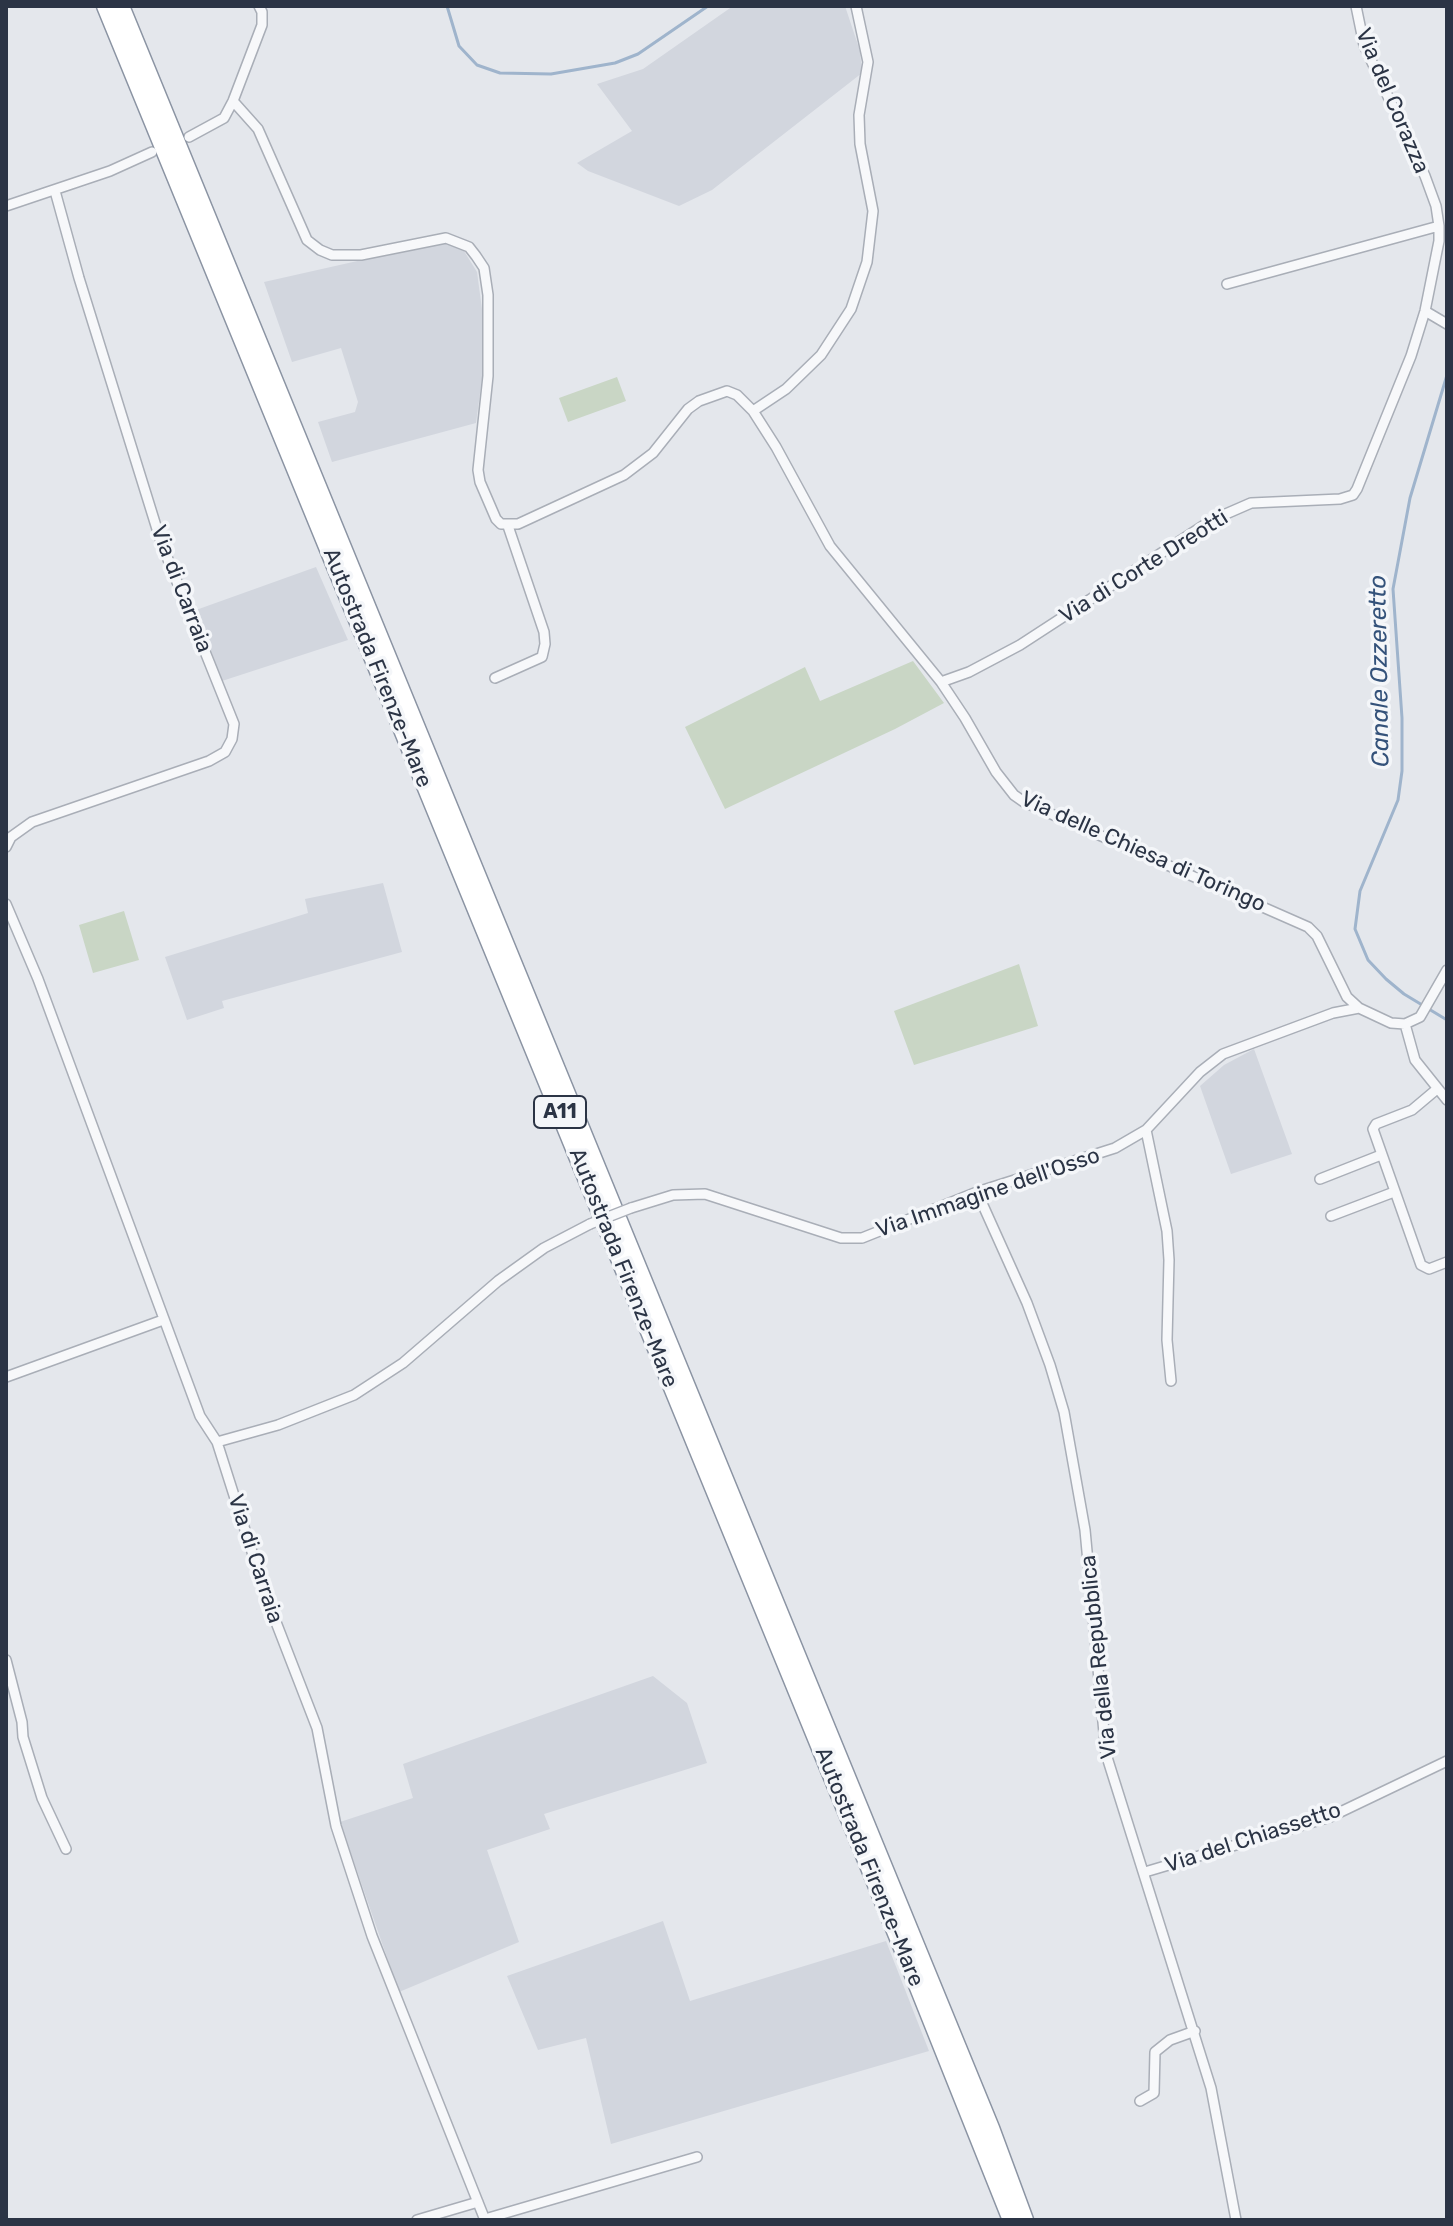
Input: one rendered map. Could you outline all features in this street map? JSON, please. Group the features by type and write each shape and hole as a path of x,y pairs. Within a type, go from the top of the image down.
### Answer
{"highway":[{"name":"Autostrada Firenze-Mare","path":"105,6 897,1935 1011,2220"},
{"name":"Autostrada Firenze-Mare","path":"121,6 991,2128 1025,2220"}],"street":[{"path":"189,137 224,118 262,25 259,6"},
{"path":"508,526 624,475 653,453 688,409 712,395 727,391 737,395 753,411 786,389 821,355 851,309 867,262 873,211 860,144 859,115 868,62 856,6"},
{"name":"Via del Corazza","path":"1356,6 1364,45 1436,206 1439,241 1425,311"},
{"path":"233,101 258,129 307,240 320,250 332,255 361,255 446,238 469,247 484,268 488,295 488,376 478,470 496,519 508,526 544,632 545,644 542,657 495,678"},
{"path":"6,206 55,191 152,152"},
{"name":"Via di Carraia","path":"6,847 11,837 32,822 209,761 225,752 232,739 234,724 161,542 55,191"},
{"path":"1227,284 1439,226"},
{"path":"1425,311 1447,324"},
{"name":"Via di Corte Dreotti","path":"941,682 969,672 1020,645 1212,520 1251,503 1340,499 1353,495 1411,356 1425,311"},
{"name":"Via delle Chiesa di Toringo","path":"753,411 830,546 941,682 996,772 1014,795 1308,927 1317,936 1347,997 1359,1008"},
{"name":"Via di Carraia","path":"6,907 38,979 200,1416 217,1442 267,1599 317,1728 336,1826 372,1936 485,2220"},
{"path":"1359,1008 1391,1023 1405,1024 1420,1017 1447,970"},
{"name":"Via Immagine dell'Osso","path":"217,1442 278,1425 354,1395 403,1363 498,1281 544,1248 590,1224 631,1208 673,1195 705,1194 841,1238 862,1238 977,1192 1115,1148 1146,1130 1200,1072 1223,1054 1333,1013 1359,1008"},
{"path":"1405,1024 1415,1060 1447,1100"},
{"path":"1437,1089 1412,1110 1376,1124 1373,1129 1421,1265 1429,1269 1447,1262"},
{"path":"1146,1130 1167,1231 1167,1340 1171,1381"},
{"path":"1320,1179 1381,1155"},
{"name":"Via della Repubblica","path":"977,1192 1027,1303 1064,1412 1085,1530 1106,1754 1211,2088 1236,2220"},
{"path":"1331,1216 1394,1192"},
{"path":"6,1377 163,1320"},
{"path":"6,1660 30,1762 42,1798 66,1849"},
{"name":"Via del Chiassetto","path":"1145,1872 1330,1817 1447,1761"},
{"path":"1140,2101 1154,2093 1155,2052 1170,2040 1195,2031"},
{"path":"485,2220 697,2157"},
{"path":"417,2220 478,2202"}],"shaded area":[{"path":"733,6 845,6 860,51 862,73 712,190 679,206 588,171 577,163 632,131 597,84 643,69"},
{"path":"442,242 464,251 477,272 482,309 483,371 476,423 332,462 318,422 355,412 358,402 341,348 292,362 264,282"},
{"path":"316,567 348,640 222,681 196,610"},
{"path":"383,883 402,952 222,1001 224,1008 187,1020 165,957 308,913 305,899"},
{"path":"1254,1049 1292,1154 1231,1174 1200,1086 1224,1065"},
{"path":"653,1676 687,1703 707,1763 544,1814 550,1829 487,1850 519,1942 399,1992 340,1822 413,1798 403,1764"},
{"path":"663,1921 690,2001 886,1941 929,2051 611,2144 586,2038 538,2050 507,1976"}],"green space":[{"path":"617,377 626,401 568,422 559,398"},
{"path":"913,661 944,703 725,809 685,727 805,667 820,701"},
{"path":"124,911 139,960 93,973 79,925"},
{"path":"1019,964 1038,1026 914,1065 894,1011"}],"waterway":[{"name":"Canale Ozzeretto","path":"447,6 459,46 477,65 500,73 551,74 615,63 638,54 708,6"},
{"name":"Canale Ozzeretto","path":"1447,375 1410,498 1393,589 1402,718 1402,771 1398,800 1360,891 1355,929 1368,960 1386,979 1404,994 1447,1020"}]}
